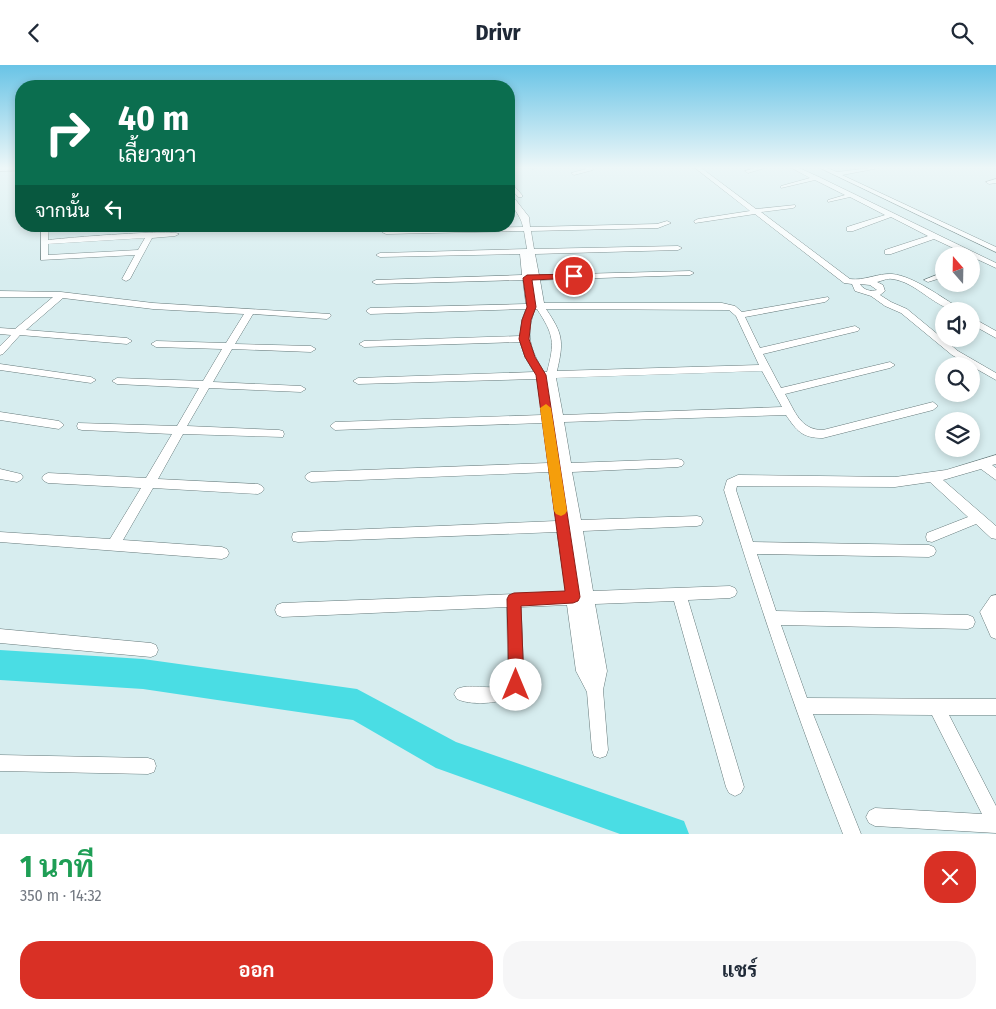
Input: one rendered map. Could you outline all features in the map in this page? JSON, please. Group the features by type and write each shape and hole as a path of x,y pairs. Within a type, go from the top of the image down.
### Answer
{"street":[{"path":"745,203 843,278 855,283 891,276 901,278 942,302"},
{"path":"867,203 996,266"},
{"path":"897,203 996,250"},
{"path":"913,203 950,220"},
{"path":"698,221 794,206"},
{"path":"515,211 524,229 536,307 553,326 557,338 556,355 546,375"},
{"path":"850,229 891,215"},
{"path":"515,229 658,226 667,223"},
{"path":"45,232 42,255 48,258 140,252"},
{"path":"117,237 121,232"},
{"path":"45,242 175,234"},
{"path":"126,279 150,235"},
{"path":"888,252 934,236"},
{"path":"380,255 678,248"},
{"path":"376,282 690,273"},
{"path":"928,280 935,277"},
{"path":"855,283 858,289 862,291 878,290 900,282 901,278"},
{"path":"868,281 878,290 888,304 904,311 956,353 996,377"},
{"path":"0,294 61,295 153,306 327,316"},
{"path":"0,352 18,332 61,295"},
{"path":"740,315 825,299"},
{"path":"370,311 722,305 732,308 740,315 778,392 802,429 813,434 823,434 933,406"},
{"path":"536,307 526,320 524,339 530,357 546,375 580,598 584,671 595,690 600,750"},
{"path":"114,545 205,385 249,313"},
{"path":"980,325 996,335"},
{"path":"758,352 855,329"},
{"path":"0,331 127,341"},
{"path":"364,344 524,339"},
{"path":"156,344 312,349"},
{"path":"778,392 890,365"},
{"path":"0,367 91,380"},
{"path":"358,381 765,368"},
{"path":"117,381 301,389"},
{"path":"335,426 789,411"},
{"path":"0,415 59,425"},
{"path":"82,426 279,434"},
{"path":"852,834 771,618 730,490 730,483 738,480 895,481 932,477 990,461 996,475"},
{"path":"311,477 678,463"},
{"path":"0,474 18,477"},
{"path":"932,477 996,534"},
{"path":"48,478 258,489"},
{"path":"932,537 978,518"},
{"path":"298,537 697,521"},
{"path":"0,537 222,553"},
{"path":"748,548 929,551"},
{"path":"282,610 514,599 730,592"},
{"path":"679,595 735,787"},
{"path":"462,694 500,693 513,689 516,685 514,599"},
{"path":"996,601 987,611 996,632"},
{"path":"771,618 968,621"},
{"path":"0,636 151,650"},
{"path":"803,706 996,707"},
{"path":"936,706 996,824"},
{"path":"0,763 148,766"},
{"path":"875,817 996,824"}],"waterway":[{"path":"0,665 143,674 357,705 448,756 671,834"}],"slow traffic":[{"path":"546,408 561,511"}],"route":[{"path":"516,685 518,679 514,599 573,597 541,375 530,357 524,339 526,320 531,307 527,278 574,276"}]}
